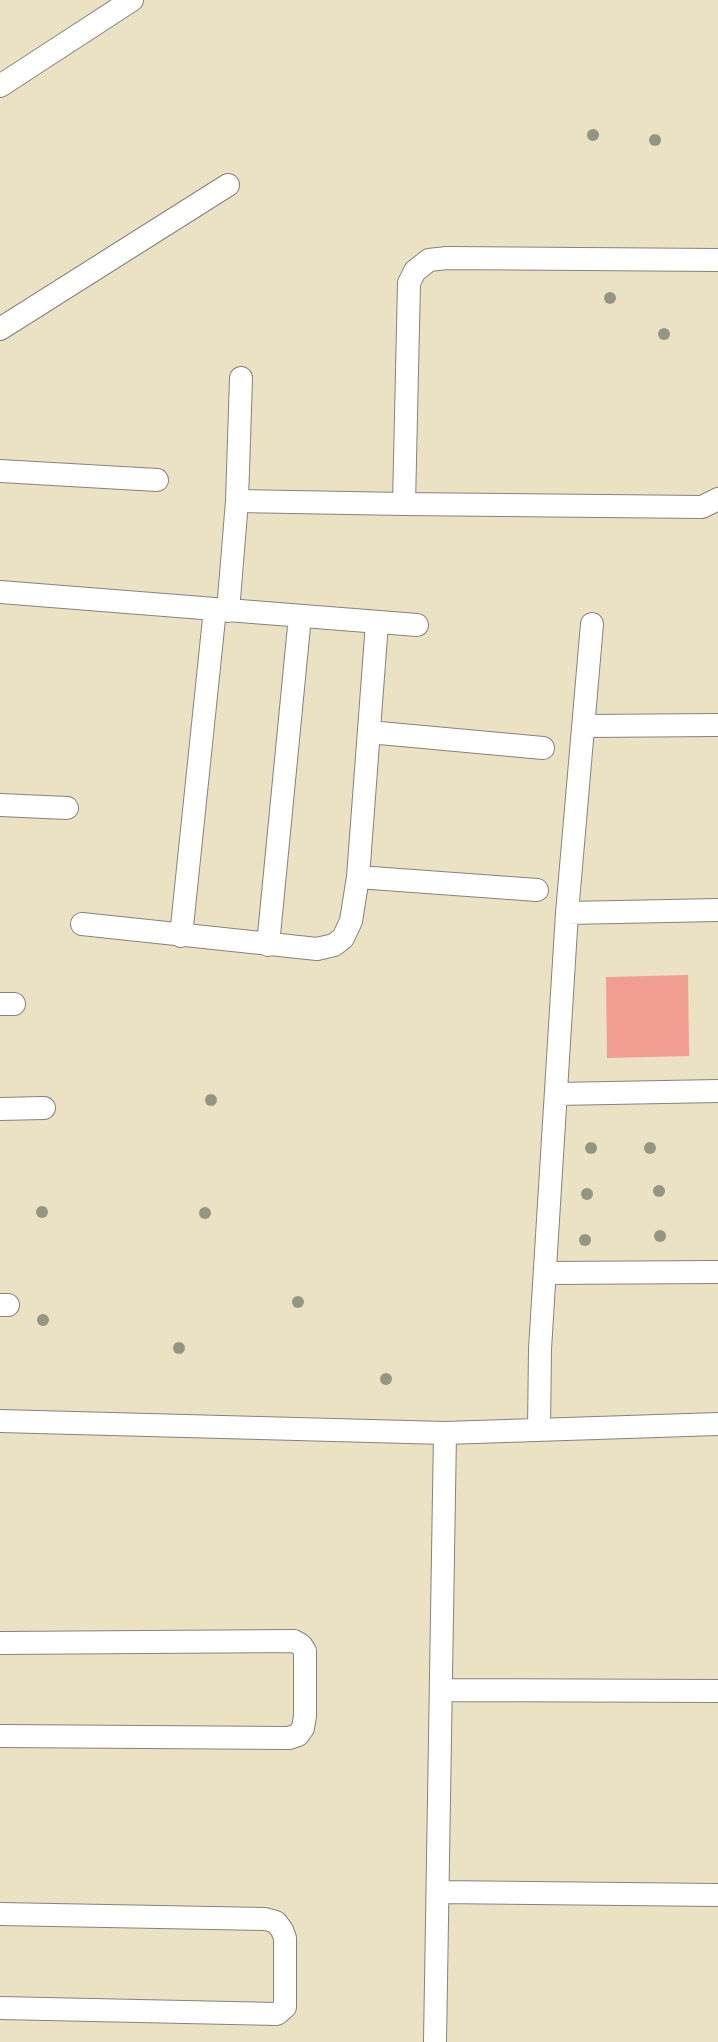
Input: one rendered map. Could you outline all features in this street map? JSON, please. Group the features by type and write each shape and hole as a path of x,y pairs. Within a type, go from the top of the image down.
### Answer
{"street":[{"path":"0,86 132,0"},
{"path":"0,330 228,185"},
{"path":"404,504 408,282 415,271 429,260 447,258 718,260"},
{"path":"181,936 237,500 241,378"},
{"path":"0,471 157,480"},
{"path":"237,500 404,504 702,507 718,499"},
{"path":"0,592 417,625"},
{"path":"268,945 300,616"},
{"path":"82,924 181,936 317,949 334,945 343,938 351,921 358,877 377,622"},
{"path":"539,1430 540,1349 546,1273 567,913 592,624"},
{"path":"584,726 718,725"},
{"path":"369,732 543,748"},
{"path":"0,805 67,808"},
{"path":"358,877 537,890"},
{"path":"567,913 718,910"},
{"path":"556,1094 718,1091"},
{"path":"0,1109 44,1108"},
{"path":"546,1273 718,1272"},
{"path":"0,1422 446,1434 718,1424"},
{"path":"436,2042 446,1434"},
{"path":"0,1643 294,1641 301,1645 305,1650 305,1716 303,1728 298,1735 288,1738 0,1736"},
{"path":"442,1690 718,1690"},
{"path":"439,1892 718,1895"},
{"path":"0,1914 265,1919 276,1922 282,1930 285,1938 285,1976 284,2007 277,2014 0,2008"}],"building":[{"path":"688,975 689,1056 607,1058 606,977"}]}
